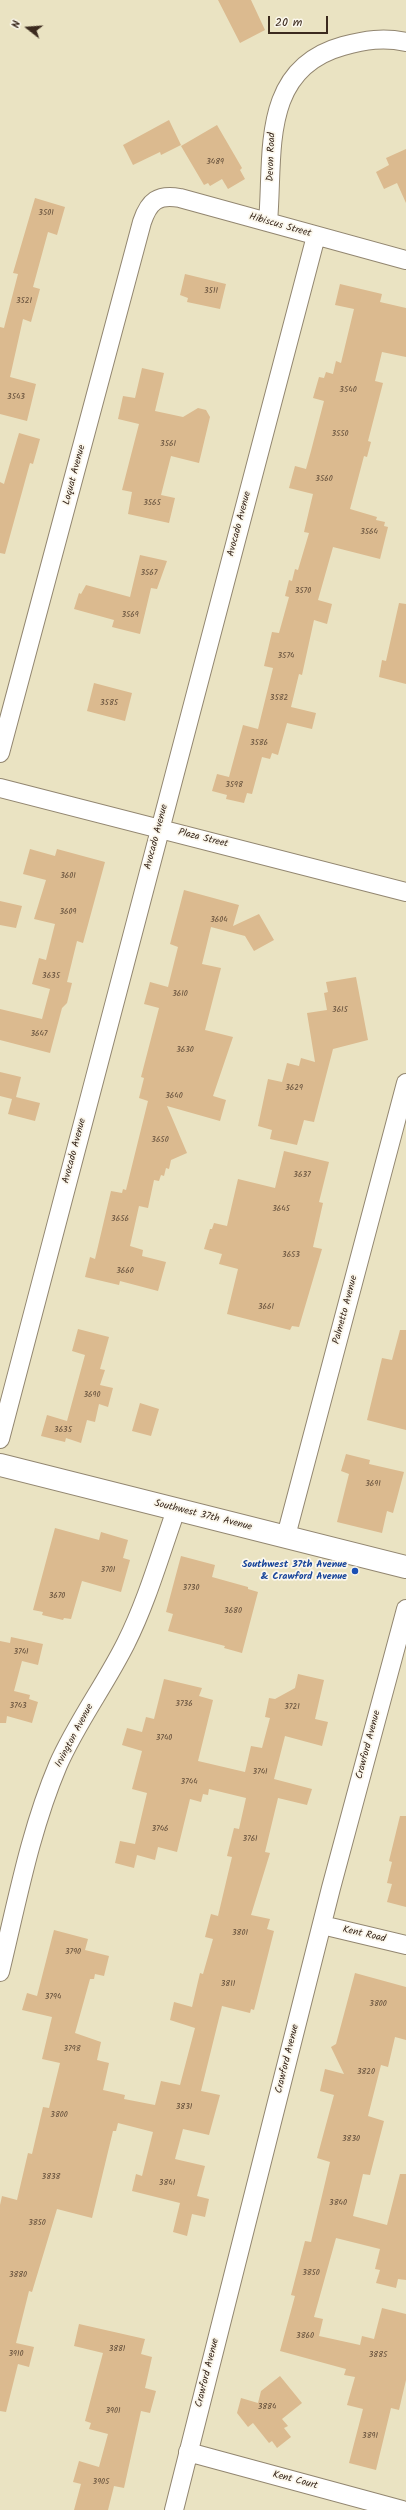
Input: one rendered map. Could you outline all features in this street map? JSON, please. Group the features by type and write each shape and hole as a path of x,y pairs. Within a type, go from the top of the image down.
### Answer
{"main road":[{"name":"Southwest 37th Avenue","path":"0,1465 406,1567"}],"street":[{"name":"Devon Road","path":"268,222 273,126 279,103 299,73 313,58 345,45 383,39 406,42"},
{"name":"Hibiscus Street","path":"154,199 172,196 406,260"},
{"name":"Loquat Avenue","path":"0,753 142,222 148,207 154,199"},
{"name":"Avocado Avenue","path":"0,1439 159,828 316,236"},
{"name":"Plaza Street","path":"0,788 406,892"},
{"name":"Palmetto Avenue","path":"286,1536 406,1083"},
{"name":"Irvington Avenue","path":"0,1972 28,1857 50,1785 71,1738 116,1662 134,1627 176,1510"},
{"name":"Crawford Avenue","path":"174,2510 322,1925 406,1609"},
{"name":"Kent Road","path":"322,1925 406,1945"},
{"name":"Kent Court","path":"188,2452 402,2510"}],"building":[{"path":"218,0 251,0 265,30 240,43"},
{"path":"169,120 181,145 161,155 160,152 133,165 123,145"},
{"path":"217,125 242,168 240,170 245,179 228,189 222,179 210,186 208,183 204,185 181,146"},
{"path":"406,149 406,203 397,183 384,189 376,172 389,165 386,158"},
{"path":"35,198 65,207 57,235 48,232 33,287 40,289 31,322 23,319 10,377 36,384 27,421 0,414 0,327 4,328 18,274 13,273"},
{"path":"185,274 226,284 220,309 187,302 188,298 180,295"},
{"path":"340,284 382,294 380,302 406,308 406,357 382,352 375,381 383,383 368,441 371,442 367,457 364,456 350,509 377,517 376,520 385,522 384,526 388,527 380,559 333,547 318,600 332,604 327,624 314,620 302,675 299,674 291,707 316,713 312,729 287,723 278,755 272,753 270,759 262,757 252,794 247,793 244,803 226,799 227,795 212,791 217,774 229,777 243,725 258,729 273,668 264,666 272,632 279,633 289,597 285,596 289,580 292,581 295,569 298,570 309,533 304,532 313,494 289,488 295,466 306,469 311,451 324,401 313,398 319,377 324,378 326,372 333,374 336,361 341,363 354,309 335,305"},
{"path":"142,368 164,373 155,411 183,417 198,408 206,410 210,417 199,463 171,456 161,495 175,498 169,523 128,514 132,492 122,490 139,424 118,419 123,396 135,398"},
{"path":"19,433 40,439 33,464 30,463 5,554 0,553 0,482 4,484"},
{"path":"140,555 167,561 157,589 151,588 140,634 112,627 114,620 74,609 79,593 81,594 86,585 130,597"},
{"path":"399,603 406,604 406,684 379,677 382,660 386,661"},
{"path":"94,683 132,693 125,721 87,711"},
{"path":"30,849 55,856 57,849 105,862 83,943 77,941 67,982 72,983 67,1003 62,1008 50,1053 0,1040 0,1009 42,1019 50,989 32,984 39,958 46,960 55,924 34,919 46,880 23,874"},
{"path":"184,890 239,905 233,926 259,914 274,940 254,951 245,936 211,927 202,964 221,968 205,1030 233,1037 213,1096 226,1100 220,1121 167,1106 187,1153 171,1160 169,1169 166,1168 164,1176 161,1175 159,1181 154,1180 148,1208 139,1206 130,1246 143,1250 142,1256 166,1262 158,1291 120,1281 119,1285 85,1277 90,1257 95,1259 111,1191 122,1193 123,1189 126,1190 148,1101 139,1098 144,1078 141,1077 159,1008 144,1004 150,982 168,987 178,947 170,944"},
{"path":"0,901 22,906 16,928 0,925"},
{"path":"356,977 368,1040 333,1049 314,1122 304,1120 297,1145 270,1139 272,1130 258,1126 268,1079 282,1082 287,1063 299,1066 301,1058 315,1062 307,1013 327,1010 324,993 328,992 326,982"},
{"path":"0,1072 21,1077 16,1097 40,1103 35,1121 8,1114 12,1099 0,1096"},
{"path":"284,1151 329,1162 319,1202 323,1203 313,1247 322,1249 299,1327 292,1326 290,1330 227,1314 238,1269 219,1264 222,1254 204,1249 210,1229 212,1229 214,1223 227,1226 238,1179 275,1188"},
{"path":"78,1329 109,1337 100,1369 105,1370 100,1385 113,1388 108,1407 99,1404 95,1422 87,1420 81,1443 66,1438 65,1442 41,1436 47,1415 67,1421 85,1355 72,1351"},
{"path":"400,1330 406,1330 406,1430 367,1420 382,1358 392,1360"},
{"path":"140,1403 159,1409 151,1436 132,1431"},
{"path":"346,1454 370,1460 369,1464 404,1472 393,1513 387,1511 382,1533 337,1522 349,1474 341,1471"},
{"path":"55,1528 99,1540 101,1532 128,1540 123,1558 130,1560 121,1592 82,1581 71,1619 64,1618 63,1620 42,1615 43,1612 33,1610"},
{"path":"181,1556 215,1565 212,1577 248,1587 248,1589 258,1592 242,1653 224,1648 225,1646 168,1631 173,1614 166,1612"},
{"path":"11,1637 43,1644 38,1665 22,1661 14,1691 30,1695 29,1699 38,1702 32,1723 7,1716 6,1723 0,1723 0,1641 10,1643"},
{"path":"298,1674 324,1680 315,1719 328,1722 322,1746 285,1736 274,1779 312,1789 307,1805 278,1798 265,1852 270,1853 251,1915 270,1919 267,1929 274,1931 254,2010 251,2009 250,2013 222,2006 201,2091 220,2095 209,2135 183,2129 175,2159 205,2166 197,2196 209,2199 205,2217 192,2214 187,2236 173,2232 180,2203 132,2191 136,2174 142,2176 153,2132 118,2123 116,2131 113,2131 92,2218 57,2209 32,2292 29,2291 16,2343 34,2347 29,2367 18,2364 6,2412 0,2411 0,2205 2,2196 17,2200 28,2153 32,2154 43,2107 49,2108 60,2063 42,2059 52,2017 22,2010 27,1993 37,1996 54,1930 88,1939 85,1950 109,1956 104,1976 95,1974 94,1979 90,1979 75,2033 101,2042 97,2060 109,2063 103,2090 125,2095 124,2099 155,2105 161,2081 180,2085 195,2028 170,2020 174,2002 192,2007 200,1973 203,1974 213,1939 205,1937 211,1914 218,1916 232,1857 227,1856 234,1828 239,1829 246,1798 209,1789 208,1795 203,1794 201,1802 190,1799 177,1852 158,1847 155,1860 137,1855 134,1868 115,1863 120,1841 135,1844 147,1793 132,1789 142,1751 122,1745 127,1728 142,1732 146,1717 154,1719 164,1679 202,1688 199,1696 213,1700 198,1761 245,1772 251,1746 262,1748 270,1718 265,1717 269,1698 275,1699 295,1688"},
{"path":"400,1816 406,1816 406,1907 387,1902 392,1884 387,1883 392,1862 389,1861"},
{"path":"355,1973 406,1987 406,2040 395,2037 388,2067 381,2065 368,2116 384,2121 370,2175 363,2174 353,2216 387,2225 400,2174 406,2174 406,2280 398,2279 396,2288 376,2283 380,2270 375,2269 380,2249 336,2238 314,2317 323,2319 319,2336 360,2345 362,2336 374,2339 382,2308 406,2314 406,2380 399,2410 391,2408 376,2470 349,2463 363,2409 347,2405 355,2377 344,2375 346,2369 280,2351 295,2296 291,2295 305,2241 311,2242 330,2162 317,2158 334,2095 320,2091 325,2069 344,2074 331,2047 336,2044"},
{"path":"79,2324 145,2339 141,2354 152,2357 145,2388 156,2391 150,2413 141,2411 124,2488 114,2486 108,2510 74,2510 81,2484 73,2482 79,2461 99,2467 108,2434 89,2429 91,2423 85,2421 103,2353 74,2346"},
{"path":"280,2376 302,2403 282,2419 288,2426 284,2428 291,2437 277,2448 272,2441 269,2443 253,2423 248,2427 237,2413 241,2398 258,2403 261,2391"}],"place":[{"name":"Southwest 37th Avenue & Crawford Avenue","path":"355,1571"}]}
